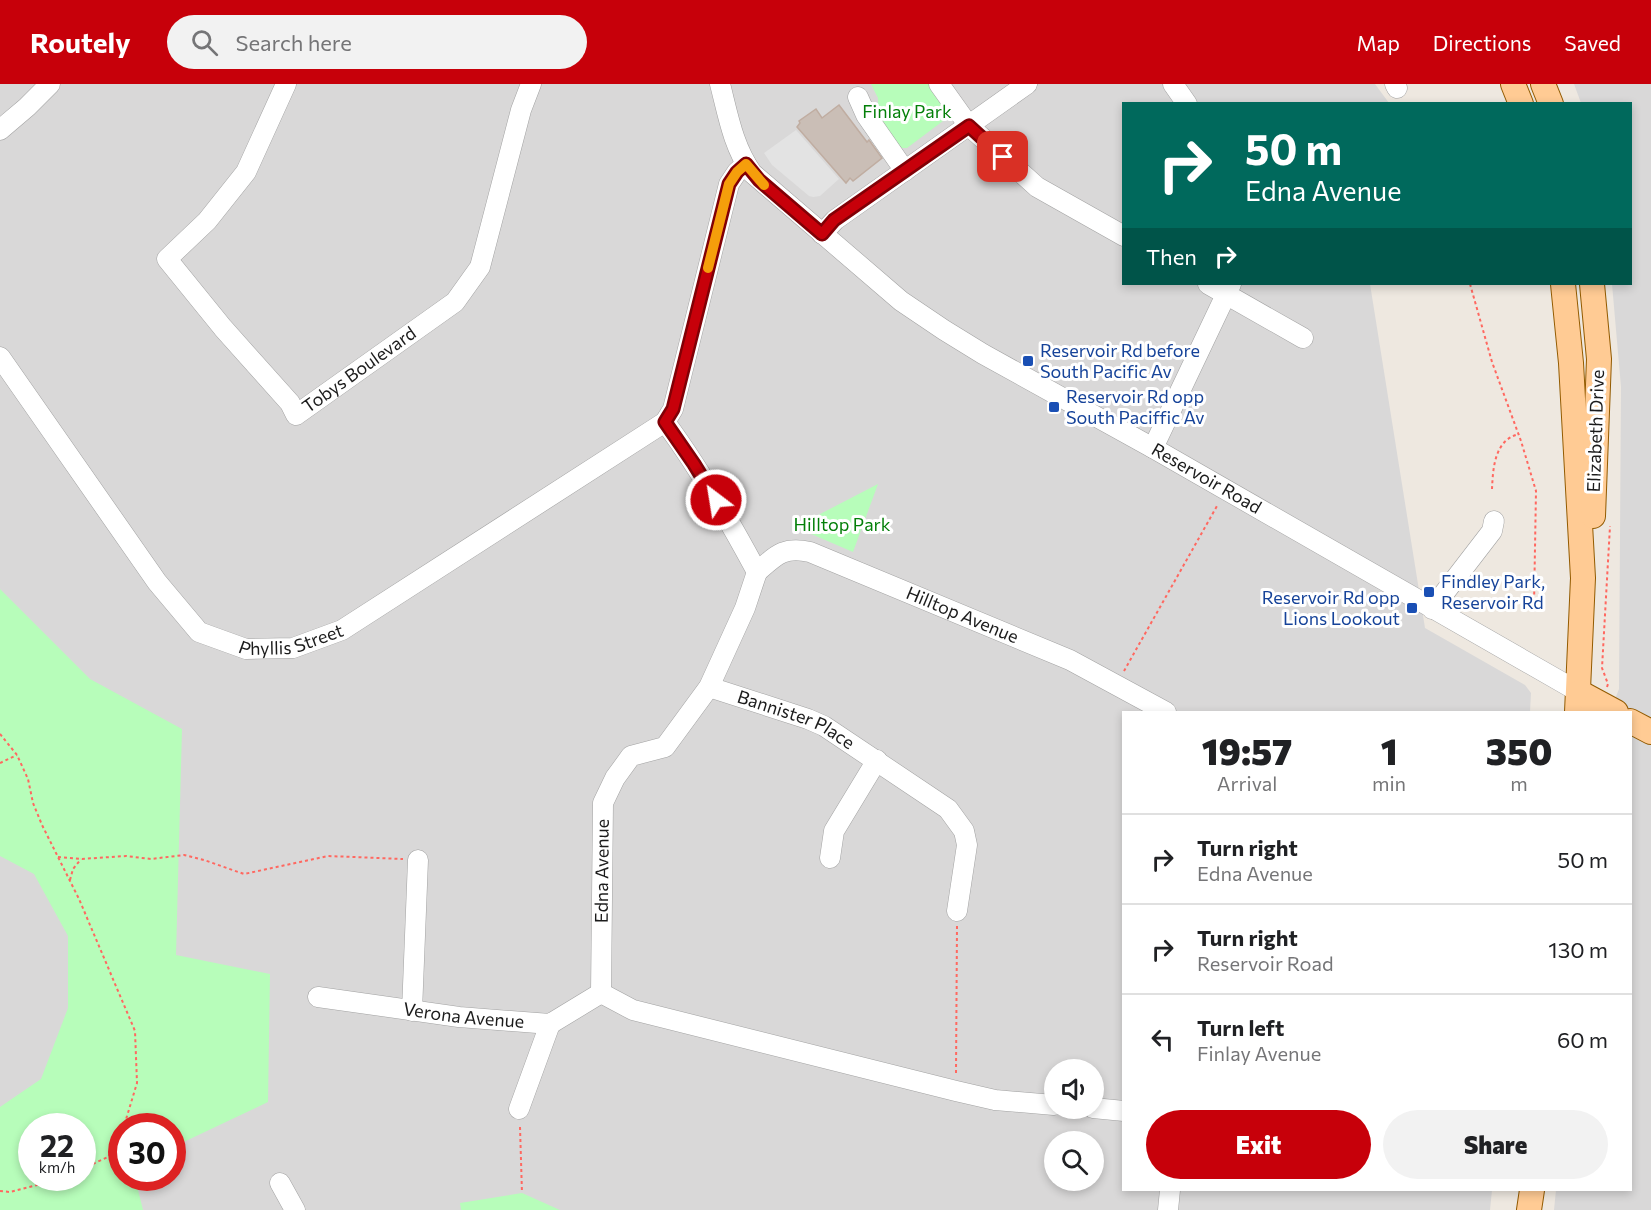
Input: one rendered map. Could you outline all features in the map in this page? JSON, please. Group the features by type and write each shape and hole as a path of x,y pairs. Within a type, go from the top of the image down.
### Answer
{"main road":[{"path":"1513,84 1520,102"},
{"path":"1543,84 1550,102"},
{"name":"Elizabeth Drive","path":"1563,285 1571,363 1583,578 1578,702"},
{"name":"Elizabeth Drive","path":"1583,578 1594,510 1599,359 1592,285"},
{"path":"1578,702 1612,711"},
{"path":"1632,722 1651,732"},
{"path":"1529,1210 1532,1191"}],"street":[{"path":"0,130 27,108 50,84"},
{"name":"Tobys Boulevard","path":"286,84 246,172 207,221 167,259 223,328 290,403 296,415 455,302 480,267 521,110 531,84"},
{"name":"Reservoir Road","path":"720,84 735,141 746,164 759,180 901,301 983,354 1153,448 1432,609 1578,702"},
{"path":"939,84 969,126 1037,187 1122,235"},
{"path":"822,234 834,220 1027,84"},
{"path":"1173,84 1186,102"},
{"path":"858,97 866,115 904,171"},
{"path":"746,164 729,184 673,409 665,422 738,535 757,572"},
{"path":"1212,285 1228,289 1304,338"},
{"path":"1153,448 1228,289"},
{"name":"Phyllis Street","path":"0,357 157,582 199,632 246,649 293,648 342,630 665,422"},
{"path":"1432,609 1492,531 1494,521"},
{"name":"Hilltop Avenue","path":"757,572 772,558 789,549 810,552 1070,660 1164,711"},
{"name":"Edna Avenue","path":"601,993 603,803 615,778 631,756 665,747 709,687 745,608 757,572"},
{"name":"Bannister Place","path":"709,687 808,719 878,760 948,808 964,831 967,845 957,911"},
{"path":"830,858 831,840 838,823 878,760"},
{"path":"412,1011 418,860"},
{"path":"601,993 633,1010 995,1100 1044,1104"},
{"name":"Verona Avenue","path":"318,997 459,1017 550,1024 601,993"},
{"path":"519,1108 550,1024"},
{"path":"1104,1109 1122,1111"},
{"path":"280,1183 295,1210"},
{"path":"1168,1210 1170,1191"}],"path":[{"path":"1470,285 1492,362 1519,434 1536,491 1534,605"},
{"path":"1492,489 1493,469 1500,448 1512,436 1519,434"},
{"path":"1116,685 1216,506"},
{"path":"0,734 17,755 28,779 39,818 135,1031 137,1083 128,1113"},
{"path":"0,763 17,755"},
{"path":"58,857 81,859 126,856 151,859 184,855 244,874 327,856 418,860"},
{"path":"69,881 73,869 81,859"},
{"path":"956,1091 957,911"},
{"path":"519,1108 522,1193"},
{"path":"0,1191 18,1190"}],"shaded area":[{"path":"0,84 1375,84 1388,102 1122,102 1122,285 1370,285 1425,628 1525,685 1531,693 1530,711 1122,711 1122,1191 1492,1191 1490,1210 0,1210"},
{"path":"1574,84 1651,84 1651,1210 1554,1210 1556,1191 1632,1191 1632,711 1610,711 1619,689 1621,387 1612,285 1632,285 1632,102 1581,102"},
{"path":"796,130 839,179 820,196 809,196 772,165 764,153"}],"green space":[{"name":"Finlay Park","path":"871,84 937,84 950,112 947,118 907,148 901,148 878,118 878,98"},
{"name":"Hilltop Park","path":"878,484 853,552 795,527"},
{"path":"0,589 90,679 182,729 176,955 270,974 268,1102 186,1141 186,1113 108,1113 108,1191 138,1191 143,1210 0,1210 0,1107 41,1079 68,1008 68,936 34,874 0,856"},
{"path":"522,1193 560,1210 461,1210 460,1203"}],"building":[{"path":"839,105 882,158 853,181 850,178 846,183 797,127 799,121 816,109 822,118"}],"slow traffic":[{"path":"708,268 732,179 746,164 764,185"}],"place":[{"name":"Reservoir Rd before South Pacific Av","path":"1028,361"},
{"name":"Reservoir Rd opp South Paciffic Av","path":"1054,407"},
{"name":"Findley Park, Reservoir Rd","path":"1429,592"},
{"name":"Reservoir Rd opp Lions Lookout","path":"1412,608"}],"route":[{"path":"716,500 665,422 673,409 729,184 737,172 746,164 759,180 822,234 834,220 969,126 1003,157"}]}
